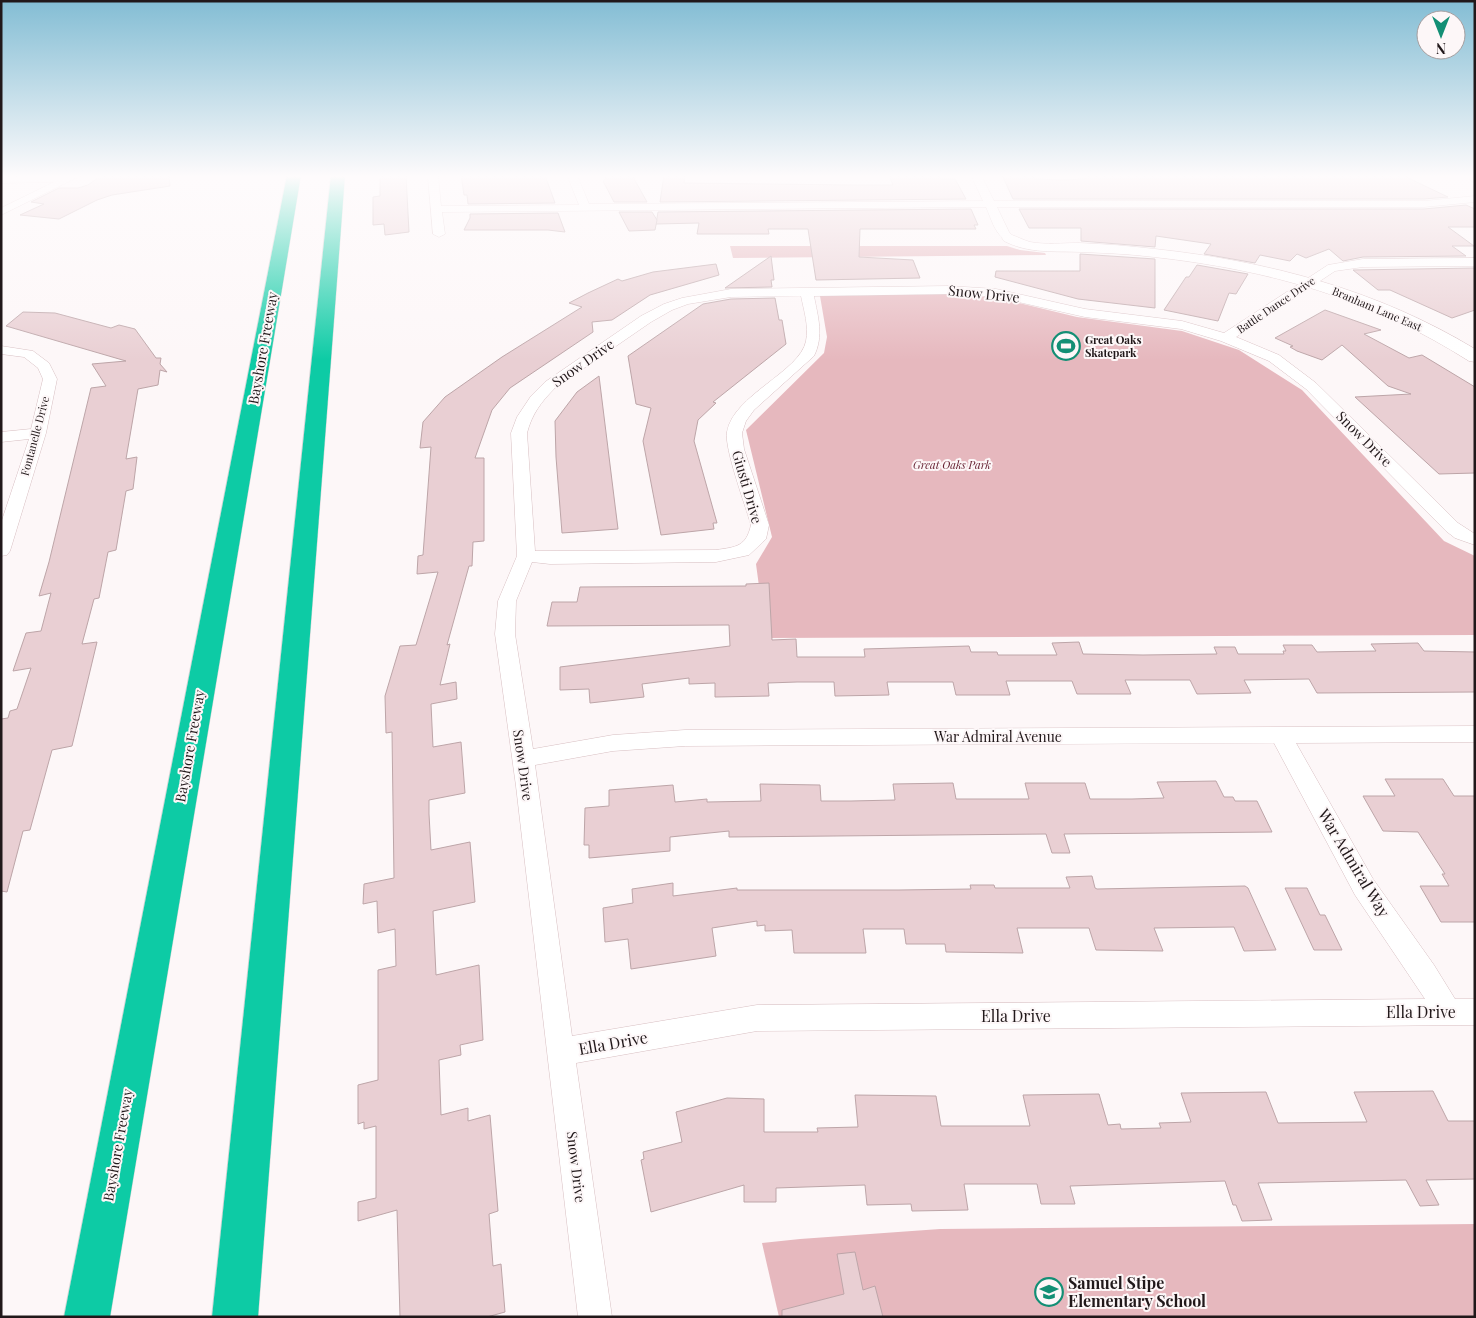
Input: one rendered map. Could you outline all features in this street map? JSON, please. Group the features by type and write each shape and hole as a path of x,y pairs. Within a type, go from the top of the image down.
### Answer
{"highway":[{"name":"Bayshore Freeway","path":"87,1317 283,237"},
{"path":"235,1317 332,237"}],"street":[{"name":"Branham Lane East","path":"1008,238 1027,246 1110,248 1208,260 1266,271 1309,282 1368,302 1425,328 1475,357"},
{"name":"Battle Dance Drive","path":"1226,338 1332,268 1346,265 1475,262"},
{"name":"Snow Drive","path":"595,1317 523,759 505,634 507,601 526,556 519,433 524,417 536,399 550,385 646,319 668,307 706,296 731,293 949,290 996,293 1038,300 1085,313 1139,318 1182,325 1226,338 1274,358 1311,386 1452,527 1461,534 1475,540"},
{"name":"Giusti Drive","path":"526,556 550,558 716,556 743,551 757,539 760,525 736,449 734,433 739,420 749,407 807,356 813,346 814,337 807,292"},
{"name":"Fontanelle Drive","path":"1,350 28,354 44,366 50,379 38,433 2,549"},
{"path":"1,437 38,433"},
{"name":"War Admiral Avenue","path":"523,759 614,743 686,738 1475,734"},
{"name":"War Admiral Way","path":"1281,736 1364,887 1425,974 1447,1012"},
{"name":"Ella Drive","path":"560,1052 757,1018 1475,1012"}],"green space":[{"path":"730,246 1007,246 1020,250 1045,253 1046,255 733,258"},
{"name":"Great Oaks Park","path":"951,294 999,298 1077,317 1182,331 1239,350 1302,390 1444,541 1475,556 1475,635 766,638 756,564 772,537 746,430 824,353 827,337 820,296"},
{"name":"Samuel Stipe Elementary School","path":"1475,1224 1475,1317 779,1317 762,1243 940,1229"}],"building":[{"path":"809,237 860,237 859,257 913,260 920,278 816,280"},
{"path":"1081,237 1156,237 1155,247 1081,241"},
{"path":"1159,237 1461,237 1474,246 1452,246 1466,256 1363,257 1343,261 1329,249 1306,258 1297,254 1290,261 1260,255 1255,263 1204,254 1211,244"},
{"path":"1080,254 1155,259 1155,308 1078,299 995,277 996,271 1080,271"},
{"path":"771,256 774,280 771,280 772,287 725,288"},
{"path":"716,264 719,275 650,295 612,320 592,322 593,332 510,388 492,410 475,458 484,458 484,541 473,542 472,566 469,566 447,645 450,644 440,685 456,682 457,699 431,704 433,747 461,742 465,793 429,800 429,814 431,850 470,842 475,902 433,911 436,975 479,965 483,1040 460,1045 461,1055 439,1060 441,1115 468,1108 468,1121 490,1115 498,1211 489,1214 493,1266 501,1264 505,1312 487,1317 400,1317 397,1210 358,1221 358,1202 376,1198 376,1126 364,1129 364,1122 358,1124 358,1085 378,1080 378,970 396,966 395,929 378,933 377,901 363,904 364,884 394,878 392,732 386,733 385,696 400,646 416,645 438,572 417,574 418,556 423,555 431,447 420,448 423,422 445,397 502,357 582,307 569,303 618,279 622,281 653,272"},
{"path":"1197,265 1248,274 1236,294 1229,293 1218,321 1164,310 1186,277 1189,277"},
{"path":"1475,268 1475,310 1452,318 1390,290 1378,290 1353,270"},
{"path":"775,298 779,320 782,320 786,344 713,402 716,403 698,420 694,441 717,523 713,523 714,529 661,535 643,441 651,408 636,404 628,356 703,304 731,299"},
{"path":"1325,310 1381,330 1364,334 1409,358 1422,355 1475,387 1475,473 1439,474 1355,397 1411,394 1388,386 1342,345 1322,360 1297,351 1290,347 1293,346 1275,338"},
{"path":"23,312 55,313 111,328 119,325 135,329 156,358 161,358 160,364 167,372 160,370 158,385 138,389 126,459 137,457 133,489 126,491 116,550 108,552 99,598 94,599 82,644 97,642 72,746 52,750 30,830 23,831 7,892 1,891 1,719 8,718 10,711 17,709 31,668 13,671 26,633 41,631 51,593 39,596 91,388 106,386 92,364 126,361 6,326"},
{"path":"599,376 618,529 562,533 555,421 577,392"},
{"path":"769,583 772,640 796,639 797,657 865,657 864,649 969,646 971,652 997,652 998,655 1057,655 1052,643 1079,642 1083,654 1143,655 1217,654 1214,647 1235,647 1238,654 1284,654 1283,651 1286,651 1283,645 1312,645 1317,652 1376,651 1371,644 1418,643 1424,651 1475,652 1475,692 1317,693 1309,679 1244,680 1251,693 1197,694 1190,680 1125,680 1131,694 1077,694 1072,681 1006,681 1010,695 956,695 953,682 887,682 889,695 835,696 834,682 797,682 768,683 769,696 715,697 715,683 689,684 689,678 642,684 644,697 590,703 589,689 560,690 560,667 730,646 729,625 547,626 552,602 577,602 580,587 746,586 746,584"},
{"path":"1385,779 1443,779 1454,796 1475,796 1475,922 1441,922 1420,886 1449,886 1442,874 1445,874 1418,832 1383,831 1363,796 1395,796"},
{"path":"1216,781 1224,797 1233,797 1235,801 1257,801 1272,832 1064,834 1070,853 1052,853 1046,834 729,837 729,831 670,837 670,851 589,858 589,845 584,845 585,808 609,806 609,790 673,785 675,802 707,799 707,802 761,801 760,784 820,785 821,801 851,801 895,800 893,784 953,783 956,799 1029,799 1025,783 1085,783 1090,799 1132,799 1164,798 1157,782"},
{"path":"1092,876 1095,888 1097,889 1245,886 1248,888 1276,950 1244,951 1234,927 1154,928 1163,951 1096,950 1089,928 1017,928 1023,953 946,952 945,944 906,944 904,929 863,929 866,953 794,953 792,930 765,931 765,925 757,926 757,921 712,928 716,956 631,969 628,939 605,942 603,908 633,903 632,889 673,883 673,896 737,888 737,890 899,890 971,889 970,885 994,885 995,888 1070,888 1066,877"},
{"path":"1285,888 1307,888 1320,915 1325,915 1342,950 1314,950"},
{"path":"1433,1091 1448,1121 1475,1121 1475,1179 1426,1180 1439,1205 1420,1206 1406,1180 1258,1183 1272,1220 1242,1221 1236,1205 1233,1205 1225,1181 1070,1186 1075,1204 1041,1204 1037,1184 964,1184 968,1210 912,1211 911,1204 867,1205 865,1185 776,1188 776,1202 744,1202 744,1185 651,1212 641,1160 644,1159 643,1152 682,1142 676,1112 727,1098 764,1099 764,1132 818,1132 817,1128 858,1127 855,1095 936,1096 941,1126 1030,1126 1023,1095 1099,1094 1108,1125 1120,1124 1121,1129 1161,1128 1159,1123 1191,1122 1181,1093 1266,1092 1278,1123 1367,1122 1354,1092"},
{"path":"855,1252 863,1290 875,1286 883,1317 782,1317 782,1310 844,1294 837,1254"}],"place":[{"name":"Great Oaks Skatepark","path":"1066,346"},
{"name":"Samuel Stipe Elementary School","path":"1049,1292"}]}
